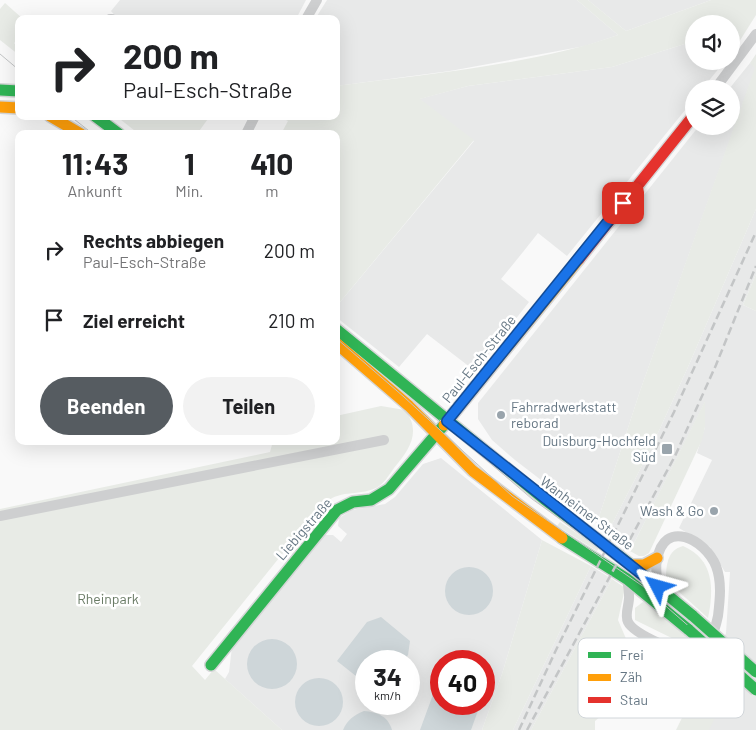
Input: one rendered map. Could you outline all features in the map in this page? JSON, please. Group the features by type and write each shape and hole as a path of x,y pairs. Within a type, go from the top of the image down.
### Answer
{"street":[{"path":"308,15 317,0"},
{"path":"722,80 756,34"},
{"path":"0,90 15,91"},
{"path":"0,107 15,108"},
{"path":"57,120 74,130"},
{"path":"100,120 113,130"},
{"name":"Paul-Esch-Straße","path":"435,433 447,421 685,126"},
{"name":"Wanheimer Straße","path":"340,332 544,499 631,565 718,638"},
{"path":"340,346 409,406 473,471 559,537 649,596 699,638"},
{"name":"Liebigstraße","path":"211,665 337,510 344,505 371,500 385,493 435,433"},
{"path":"0,516 384,440"},
{"path":"631,565 644,565 657,558 668,539 682,535 696,541 715,564 720,598 716,623 710,638"},
{"path":"657,558 658,587"},
{"path":"627,580 629,606 627,620 634,629 651,638"},
{"path":"629,606 641,598 649,596"},
{"name":"Wanheimer Straße","path":"744,661 756,672"},
{"path":"744,679 756,690"}],"shaded area":[{"path":"120,0 306,0 298,15 114,15 111,11"},
{"path":"327,0 577,0 618,35 585,46 450,71 340,85 340,15 318,15"},
{"path":"588,0 711,0 626,31"},
{"path":"685,44 685,70 718,70 709,80 685,80 685,110 567,256 538,233 501,279 529,302 475,371 427,334 399,367 340,320 340,302 474,141 419,99 468,86 612,67"},
{"path":"750,63 756,67 740,112 740,80 736,80"},
{"path":"692,135 732,135 640,391 597,523 492,440 478,419 478,403"},
{"path":"756,209 756,274 743,305 756,311 756,730 686,730 691,718 744,718 744,638 724,638 726,633 730,572 725,572 710,547 679,528 712,460 697,453 705,427 705,402 630,551 608,532 652,446"},
{"path":"441,458 542,540 495,694 495,650 430,650 430,715 487,715 482,730 282,730 225,679 229,672 232,647 322,535 333,535 341,542 347,534 338,526 339,518 352,510 385,504 395,497 423,464"},
{"path":"591,566 612,579 580,638 578,638 578,642 531,730 513,730"},
{"path":"464,567 474,567 483,571 489,577 493,591 489,605 483,611 474,615 464,615 455,611 449,605 445,596 445,586 449,577 455,571"},
{"path":"381,617 410,641 409,650 355,650 355,675 337,661 367,622"},
{"path":"272,639 282,641 290,646 295,654 297,664 295,674 290,682 282,687 272,689 262,687 254,682 249,674 247,664 249,654 254,646 262,641"},
{"path":"314,678 324,678 336,685 343,697 343,707 336,719 324,726 314,726 306,722 299,715 295,707 295,697 299,689 306,682"},
{"path":"430,703 430,715 476,715 471,730 420,730"},
{"path":"356,715 379,715 388,721 392,730 343,730 351,718"}],"green space":[{"path":"577,0 588,0 626,31 711,0 756,0 756,15 740,40 740,15 685,15 685,44 612,67 468,86 420,99 474,140 340,302 340,130 283,130 288,121 286,120 340,120 340,85 479,67 550,54 618,35"},
{"path":"5,3 18,15 15,15 15,52 0,40 0,9"},
{"path":"756,54 756,209 652,446 608,532 597,523 640,391 731,135 740,135 740,110 755,68 750,63"},
{"path":"121,120 207,120 200,130 134,130"},
{"path":"756,274 756,311 743,305"},
{"path":"705,401 705,427 702,440 649,553 639,556 630,551"},
{"name":"Rheinpark","path":"381,406 405,410 413,426 412,441 409,448 379,486 369,491 335,497 321,506 192,666 205,680 214,669 282,730 0,730 0,509 270,452 272,445 340,445 340,415"},
{"path":"560,522 599,548 597,551 557,526"},
{"path":"542,540 591,566 513,730 482,730 487,715 495,715 495,694"},
{"path":"683,546 701,559 706,567 711,586 708,618 666,580 668,559 674,551"},
{"path":"612,579 625,588 618,620 626,638 580,638"},
{"path":"643,602 653,606 687,638 672,638 635,620 635,608"},
{"path":"578,642 578,718 598,718 595,721 595,730 531,730"},
{"path":"682,718 715,718 709,730 676,730"}],"tram line":[{"path":"0,54 15,67"},
{"path":"75,120 88,130"},
{"path":"340,341 512,496 644,587 702,638"},
{"path":"440,420 532,499 618,560"},
{"path":"744,674 756,685"}],"railway":[{"path":"519,730 556,650 674,412 756,232"},
{"path":"527,730 675,456 716,365 756,266"}],"traffic: fast":[{"path":"0,90 15,91"},
{"path":"100,120 114,130"},
{"path":"340,332 544,499 631,565 693,616"},
{"path":"211,665 337,510 353,502 371,500 389,489 444,425"},
{"path":"562,538 627,579 689,630"},
{"path":"693,616 718,638"},
{"path":"689,630 698,638"},
{"path":"744,661 756,672"},
{"path":"744,679 756,690"}],"traffic: slow":[{"path":"0,107 15,108"},
{"path":"57,120 74,130"},
{"path":"444,425 579,259"},
{"path":"340,346 409,406 473,471 562,538"},
{"path":"631,565 644,565 657,558"}],"traffic: jam":[{"path":"579,259 685,126"}],"place":[{"name":"Fahrradwerkstatt reborad","path":"501,415"},
{"name":"Duisburg-Hochfeld Süd","path":"667,449"},
{"name":"Wash & Go","path":"714,511"}],"route":[{"path":"623,203 447,421 658,587"}]}
